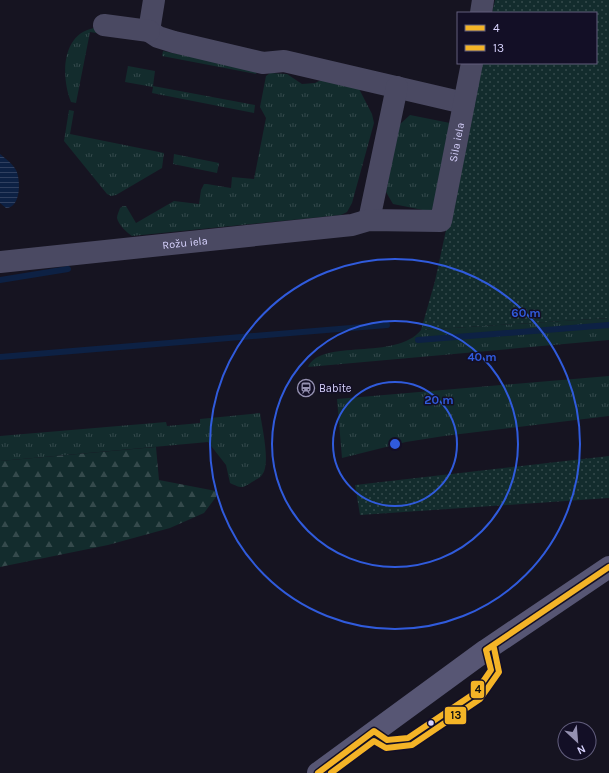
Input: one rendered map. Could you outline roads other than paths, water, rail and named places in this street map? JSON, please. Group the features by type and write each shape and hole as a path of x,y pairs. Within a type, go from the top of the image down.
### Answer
{"street":[{"path":"149,31 154,0"},
{"path":"481,12 483,0"},
{"path":"104,25 149,31 158,37 174,42 264,63 284,61 464,103"},
{"name":"Sila iela","path":"441,221 472,64"},
{"path":"369,220 397,87"},
{"name":"Rožu iela","path":"0,262 344,226 369,220 441,221"},
{"path":"318,773 486,650 609,567"}],"water":[{"path":"0,154 9,161 16,170 19,180 17,199 11,207 6,208 0,203"}],"waterway":[{"path":"0,280 68,269"},
{"path":"0,357 387,325"},
{"path":"418,340 609,325"}],"place":[{"name":"Babīte","path":"306,388"}]}
